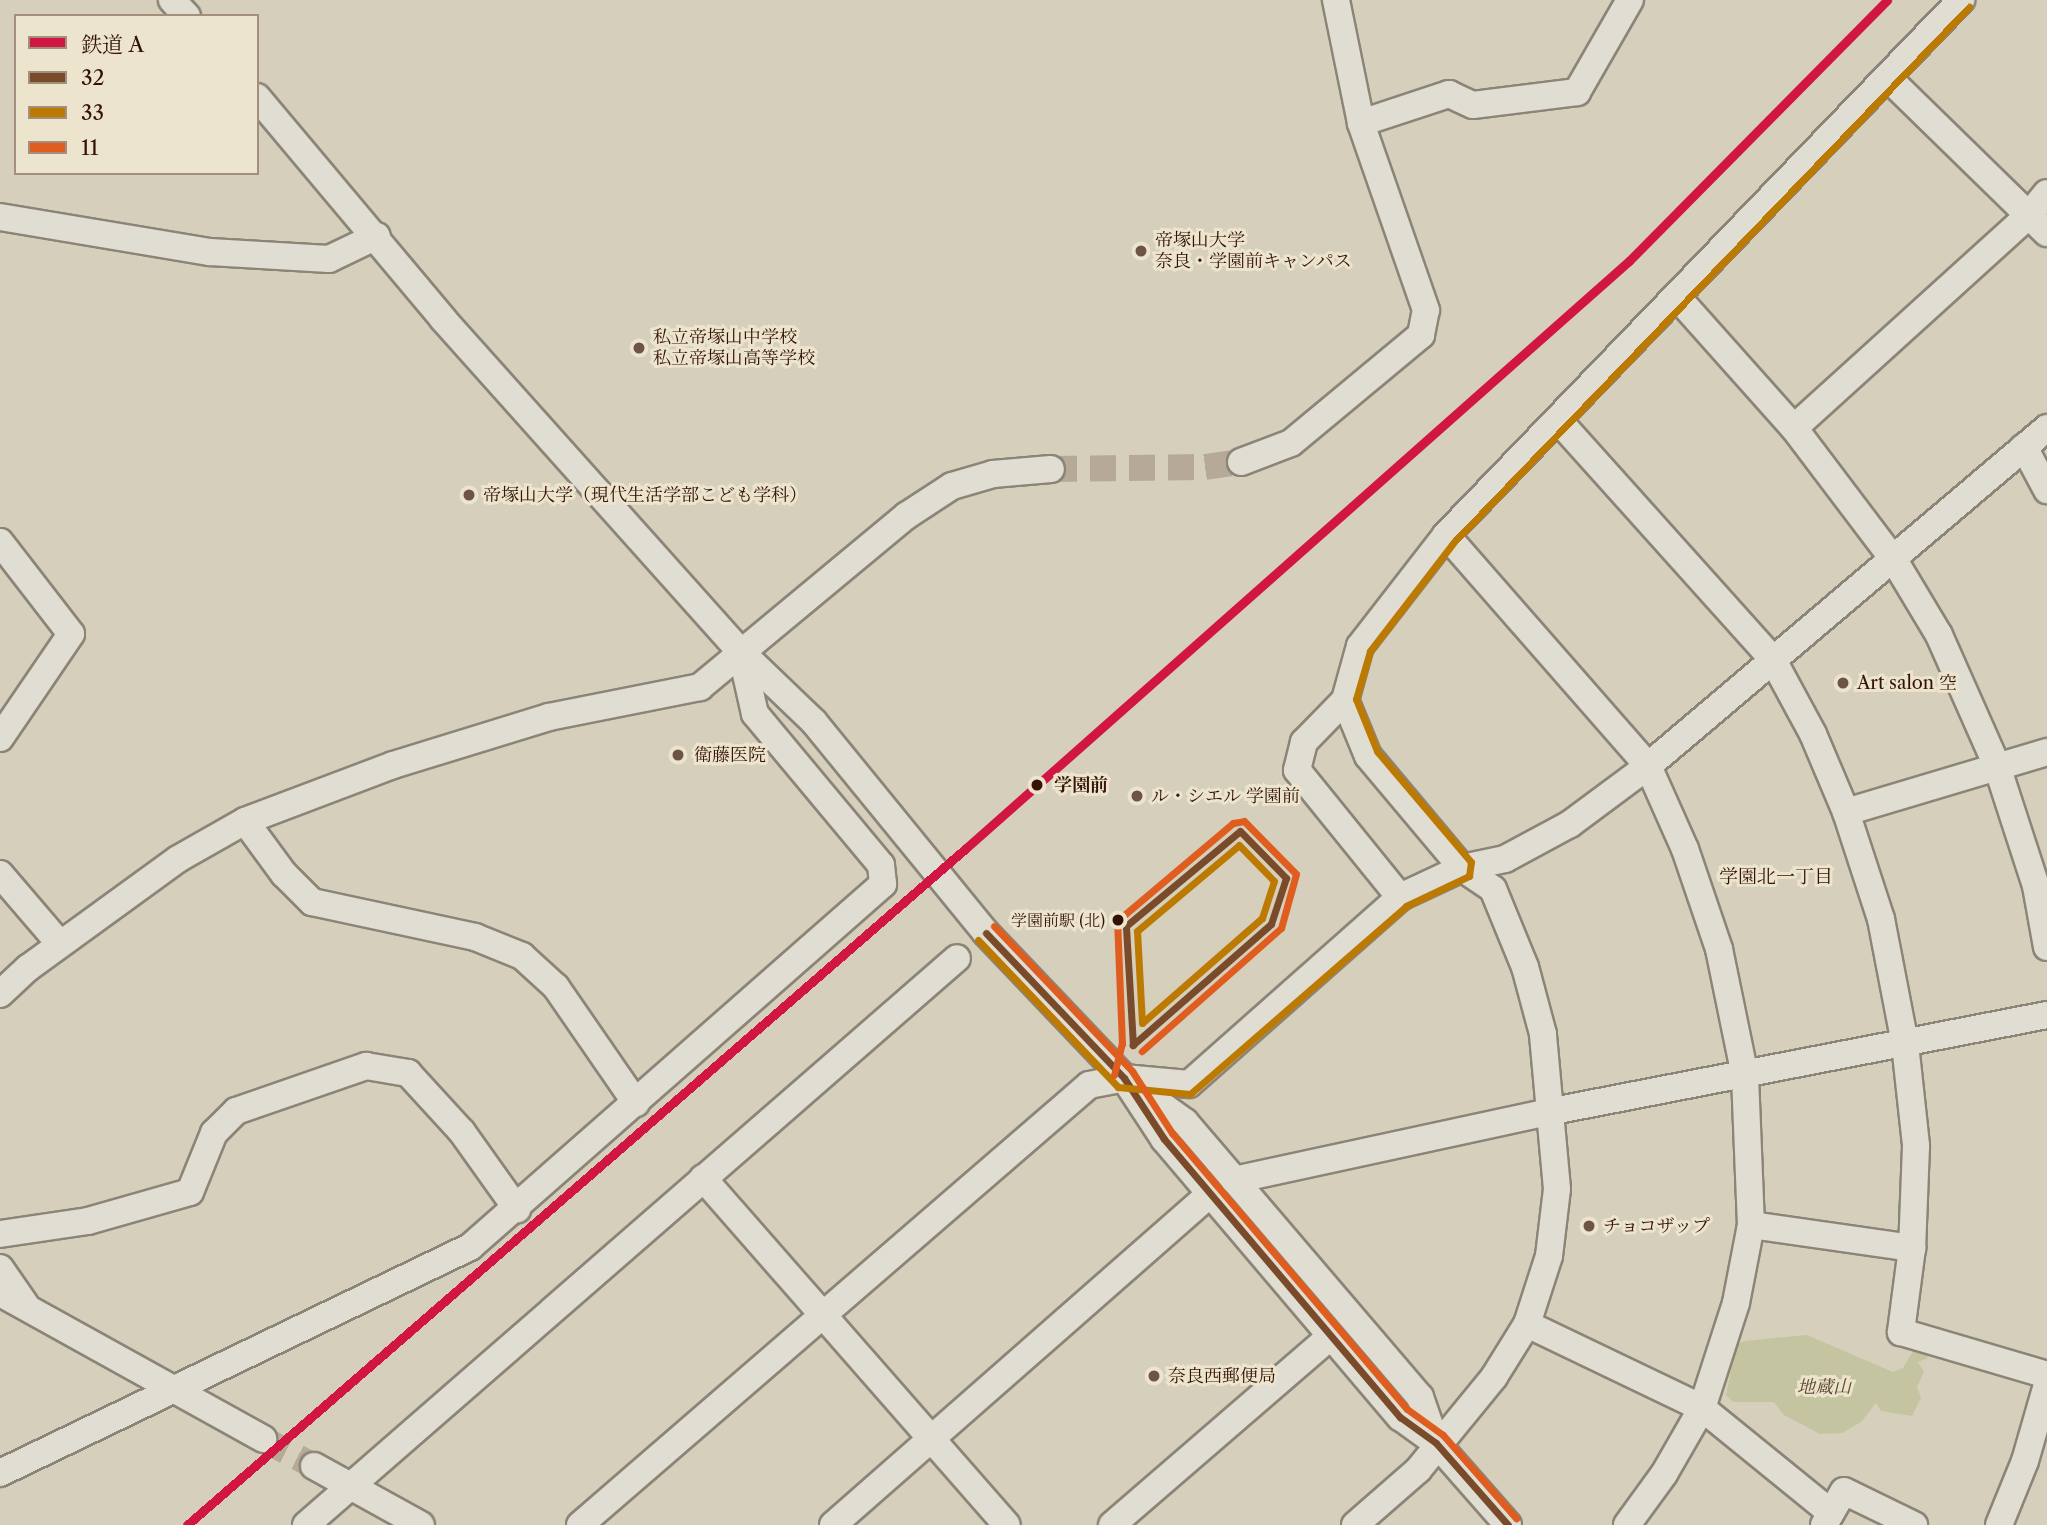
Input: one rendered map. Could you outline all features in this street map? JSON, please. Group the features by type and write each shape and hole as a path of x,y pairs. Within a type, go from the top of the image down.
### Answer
{"street":[{"path":"172,0 185,14"},
{"path":"1241,462 1291,443 1421,335 1426,310 1361,123 1336,0"},
{"path":"1361,123 1450,94 1473,105 1577,92 1630,0"},
{"path":"1400,897 1297,770 1304,742 1345,700 1360,646 1446,535 1678,298 1961,0"},
{"path":"1888,78 2038,224"},
{"path":"259,99 377,236 443,319 741,652 814,722 986,933 1124,1078 1164,1139 1400,1418 1436,1443 1508,1525"},
{"path":"1794,428 2038,224 2047,193"},
{"path":"0,217 210,252 329,259 377,236"},
{"path":"1678,298 1794,428 1894,560 1945,647 1997,766 2036,886 2047,947"},
{"path":"1558,420 1773,660 1813,734 1846,812 1881,919 1905,1044 1916,1146 1912,1248 1901,1332 2047,1375"},
{"path":"580,1525 822,1313 1089,1085 1124,1078 1189,1084 1400,897 1462,868 1505,859 1570,824 1648,766 2047,428"},
{"path":"2024,447 2047,490"},
{"path":"0,994 60,944 178,859 245,821 393,765 549,717 700,687 906,516 951,486 993,474 1051,469"},
{"path":"1446,535 1648,766 1685,849 1719,949 1745,1076 1751,1225 1736,1303 1702,1408 1664,1474 1627,1525"},
{"path":"0,542 71,634 0,738"},
{"path":"0,1473 98,1422 174,1392 470,1247 517,1209 883,884 881,864 755,714 741,652"},
{"path":"1345,700 1368,756 1462,868 1493,889 1525,967 1543,1034 1553,1111 1557,1189 1549,1256 1527,1324 1494,1377 1436,1443 1418,1470 1355,1525"},
{"path":"1846,812 2047,752"},
{"path":"245,821 284,874 312,902 377,919 475,937 522,956 556,987 636,1102"},
{"path":"0,874 60,944"},
{"path":"306,1525 957,958"},
{"path":"1234,1180 1553,1111 1745,1076 2047,1015"},
{"path":"0,1234 88,1221 190,1192 214,1133 236,1111 366,1066 408,1073 462,1132 517,1209"},
{"path":"1124,1078 1185,1122 1420,1397 1436,1443"},
{"path":"1556,1338 1545,1318 1567,1235 1572,1193 1568,1129 1582,1106"},
{"path":"703,1178 1007,1525"},
{"path":"833,1525 1210,1194"},
{"path":"1751,1225 1912,1248"},
{"path":"0,1268 24,1304"},
{"path":"0,1293 24,1304 174,1392 263,1438"},
{"path":"1527,1324 1702,1408 1827,1519 1844,1491 1914,1525"},
{"path":"1112,1525 1331,1336"},
{"path":"2000,1525 2025,1461 2047,1385"},
{"path":"314,1466 421,1525"}],"green space":[{"name":"地蔵山","path":"1807,1335 1893,1372 1903,1368 1916,1346 1924,1347 1928,1358 1918,1362 1924,1372 1917,1387 1921,1398 1912,1416 1881,1411 1876,1403 1861,1422 1842,1433 1820,1434 1784,1415 1774,1402 1733,1402 1726,1395 1736,1345 1744,1341"}],"tunnel":[{"path":"1051,469 1205,467 1241,462"},
{"path":"263,1439 314,1466"}],"rail line":[{"name":"A","path":"187,1525 965,849 1629,261 1887,0"}],"transit line":[{"name":"33","path":"978,940 1118,1087 1190,1094 1406,906 1469,876 1471,862 1377,751 1356,699 1370,651 1454,542 1969,7"},
{"name":"11","path":"1114,1075 1122,1044 1117,921 1233,823 1244,821 1296,874 1281,928 1142,1051"},
{"name":"32","path":"1240,831 1286,878 1271,924 1133,1045 1126,926 1240,831"},
{"name":"33","path":"1239,845 1274,881 1262,918 1142,1023 1137,931 1239,845"},
{"name":"11","path":"994,926 1132,1071 1172,1133 1407,1409 1443,1435 1516,1518"},
{"name":"32","path":"986,933 1124,1078 1164,1139 1400,1417 1436,1443 1508,1525"}],"place":[{"name":"帝塚山大学 奈良・学園前キャンパス","path":"1141,251"},
{"name":"私立帝塚山中学校 私立帝塚山高等学校","path":"639,348"},
{"name":"帝塚山大学（現代生活学部こども学科）","path":"469,495"},
{"name":"Art salon 空","path":"1843,683"},
{"name":"衛藤医院","path":"678,755"},
{"name":"学園前","path":"1037,785"},
{"name":"ル・シエル 学園前","path":"1137,796"},
{"name":"学園前駅 (北)","path":"1118,920"},
{"name":"チョコザップ","path":"1589,1226"},
{"name":"奈良西郵便局","path":"1154,1376"}],"district":[{"name":"学園北一丁目","path":"1776,877"}]}
